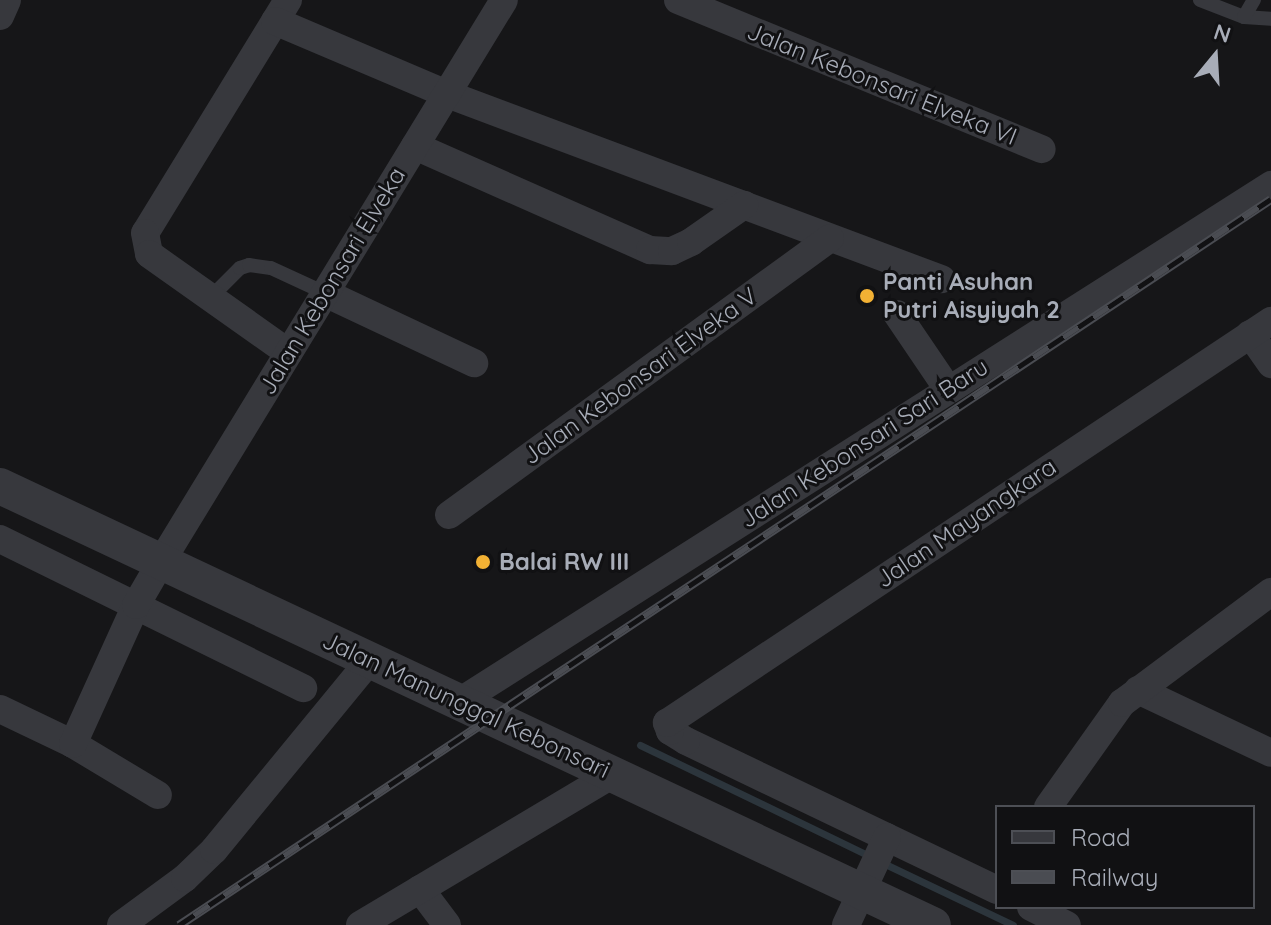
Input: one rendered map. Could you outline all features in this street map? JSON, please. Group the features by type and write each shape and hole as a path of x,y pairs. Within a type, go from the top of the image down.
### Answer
{"street":[{"path":"0,16 7,0"},
{"name":"Jalan Kebonsari Elveka","path":"73,744 136,605 504,0"},
{"name":"Jalan Kebonsari Elveka VI","path":"678,0 1042,149"},
{"path":"289,353 149,254 145,233 281,11 447,94 941,279"},
{"path":"415,146 650,250 672,251 691,242 744,205"},
{"name":"Jalan Kebonsari Sari Baru","path":"459,702 1271,185"},
{"name":"Jalan Kebonsari Elveka V","path":"449,515 830,238"},
{"path":"325,293 474,363"},
{"path":"897,314 948,389"},
{"path":"1261,328 1271,364"},
{"name":"Jalan Mayangkara","path":"875,862 667,728 670,718 1261,328"},
{"name":"Jalan Manunggal Kebonsari","path":"0,486 613,774 875,862 933,925"},
{"path":"0,539 303,688"},
{"path":"1049,805 1107,724 1138,690 1271,592"},
{"path":"121,925 185,878 214,850 370,660"},
{"path":"1138,690 1271,753"},
{"path":"0,709 73,744 158,795"},
{"path":"360,925 613,774"},
{"path":"846,925 875,862 995,886"},
{"path":"420,889 447,925"},
{"path":"1035,909 1067,925"}],"lane":[{"path":"1200,0 1244,17 1270,18"},
{"path":"1244,17 1254,0"},
{"path":"210,298 240,268 249,265 271,268 325,293"}],"waterway":[{"path":"640,745 872,857"},
{"path":"883,863 1013,925"}],"railway":[{"path":"179,925 1271,199"}],"place":[{"name":"Panti Asuhan Putri Aisyiyah 2","path":"867,296"},
{"name":"Balai RW III","path":"483,562"}]}
